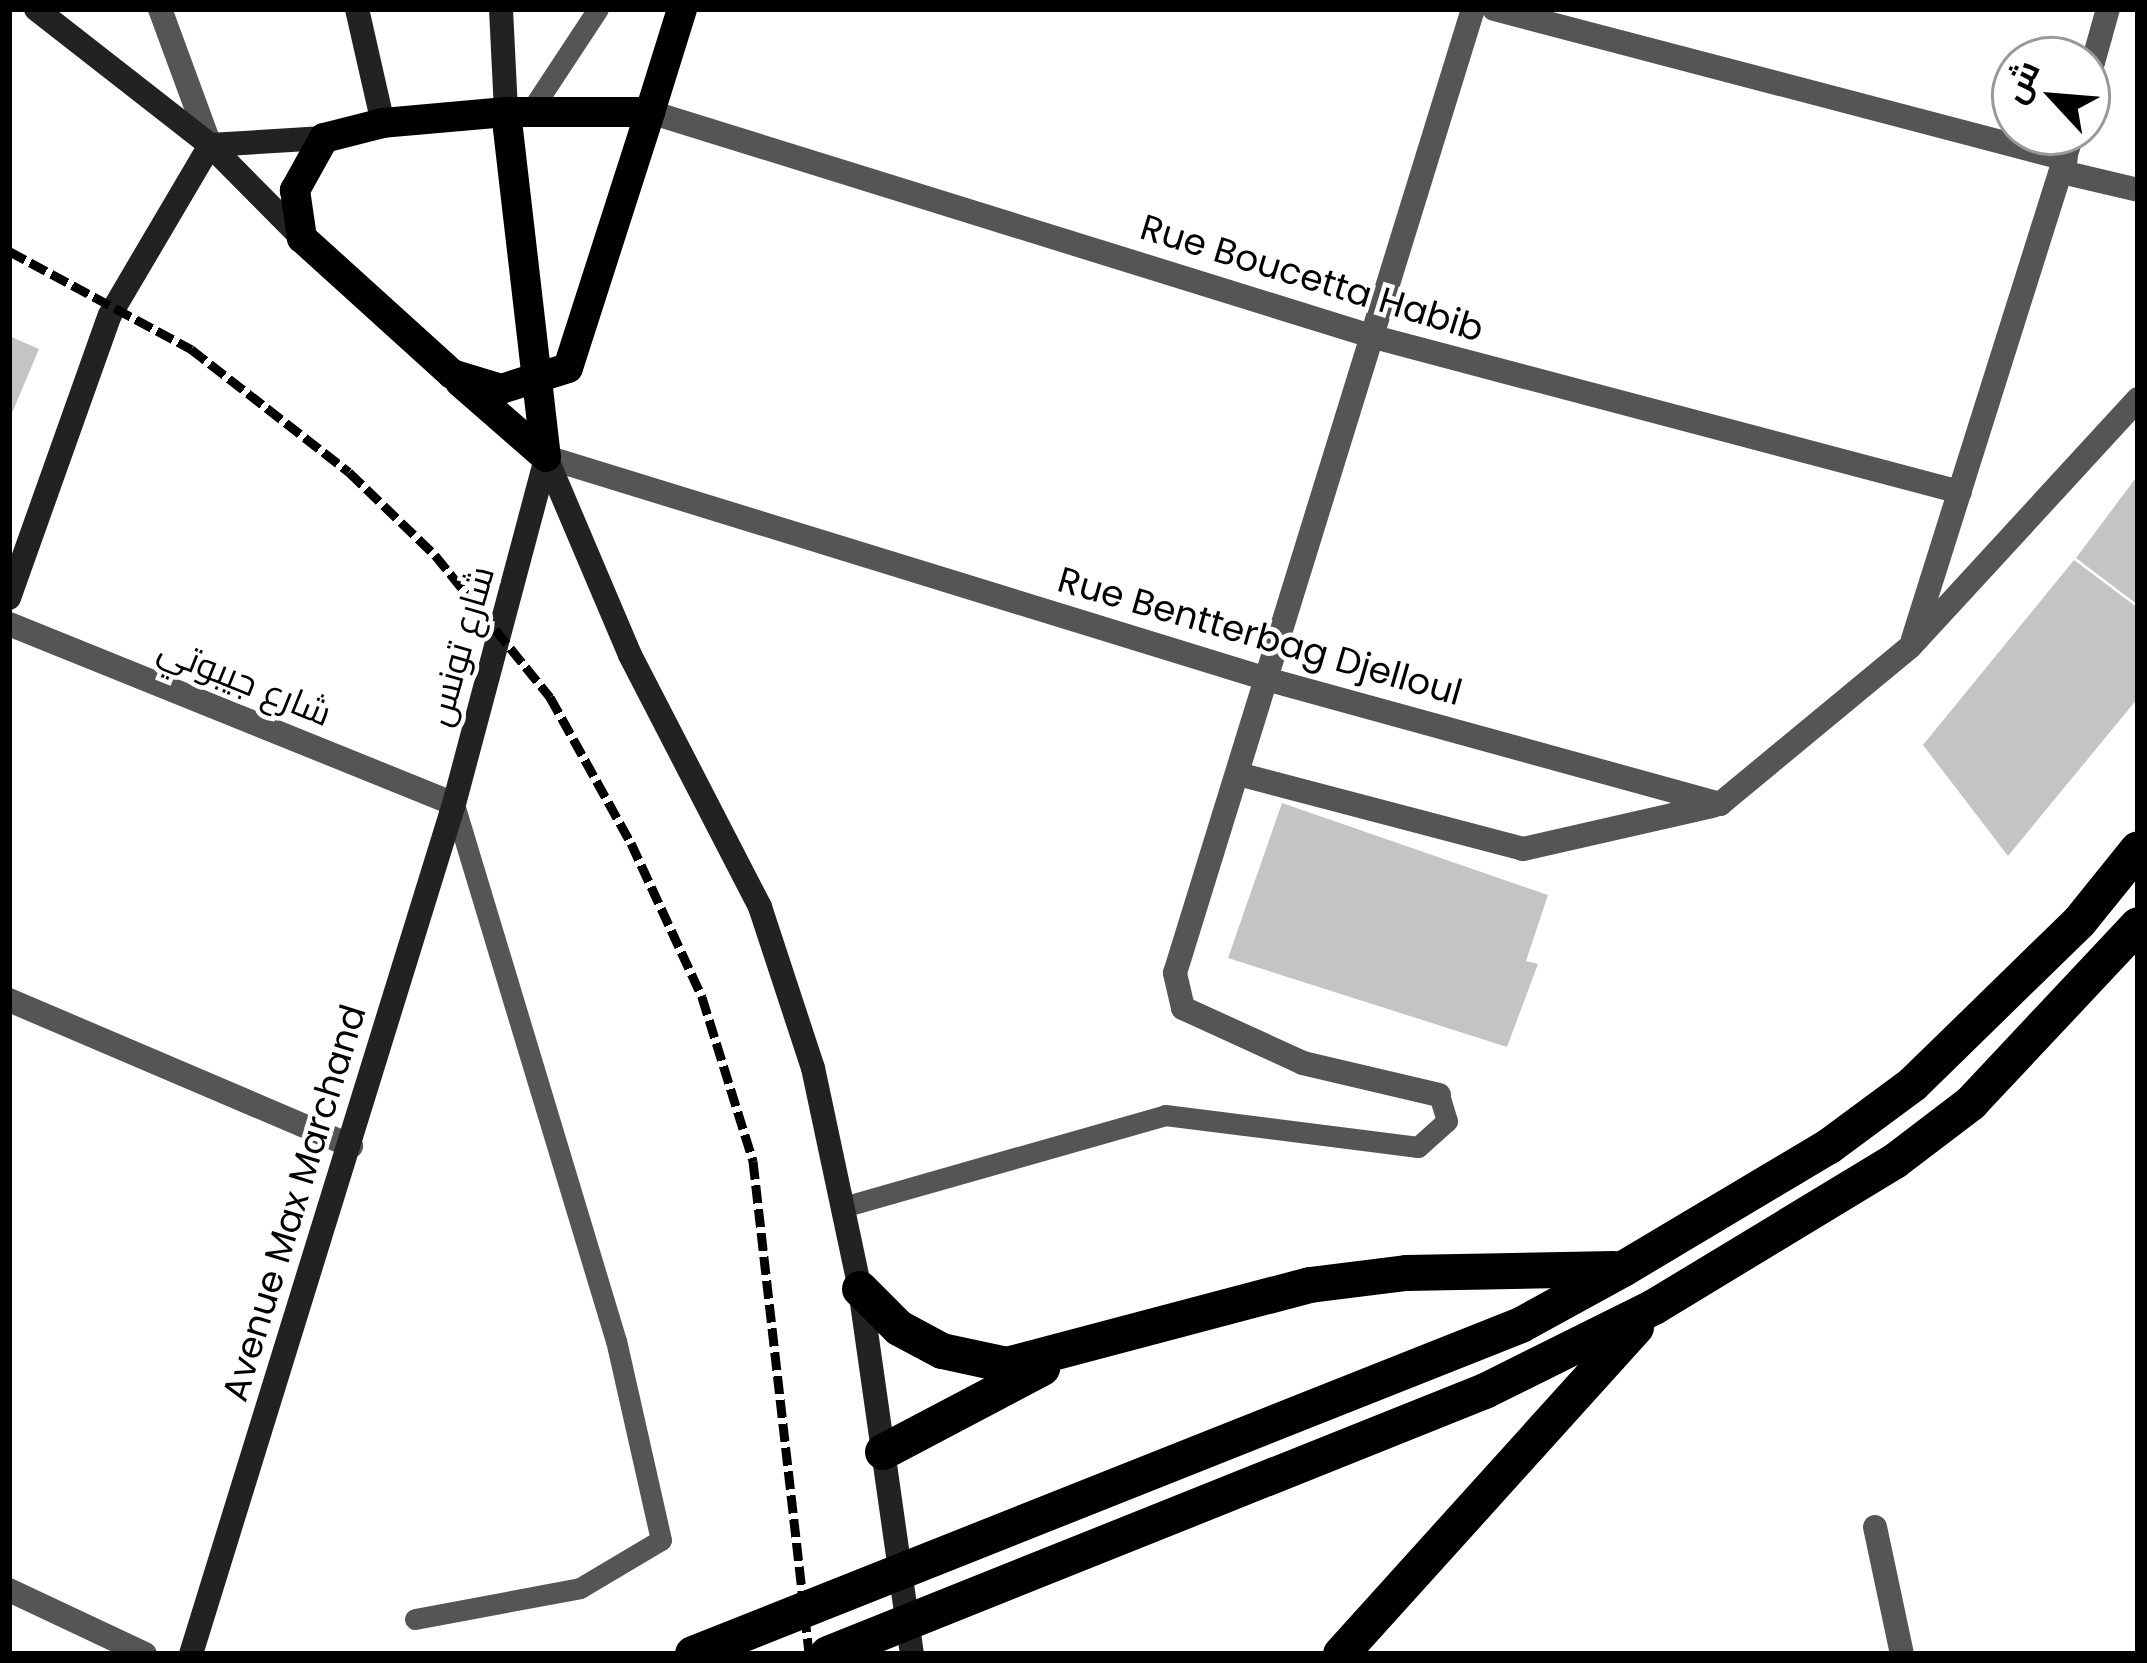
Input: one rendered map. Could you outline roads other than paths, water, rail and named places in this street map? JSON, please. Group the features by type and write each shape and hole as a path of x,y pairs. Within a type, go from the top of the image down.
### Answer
{"highway":[{"path":"693,1654 1521,1325 1623,1269 1828,1147 1913,1084 2080,921 2138,849"},
{"path":"828,1654 1484,1391 1654,1307 1895,1161 1971,1103 2138,925"},
{"path":"860,1289 899,1328 942,1351 1007,1365 1310,1285 1406,1274 1623,1269"},
{"path":"1341,1654 1654,1307"},
{"path":"884,1452 1082,1347"}],"main road":[{"path":"37,9 210,146 302,238 546,457 629,655 760,908 813,1068 860,1289 912,1654"},
{"path":"357,9 383,123"},
{"path":"501,9 553,372 546,457"},
{"path":"553,372 650,112 682,9"},
{"path":"210,146 324,138 383,123 518,112 650,112"},
{"path":"302,238 295,190 324,138"},
{"path":"9,598 84,386 147,243 210,146"},
{"path":"452,374 501,389 553,372"},
{"name":"شارع تونس","path":"462,772 528,539 546,457"},
{"name":"Avenue Max Marchand","path":"190,1654 351,1146 462,772"}],"street":[{"path":"160,9 210,146"},
{"path":"1439,1095 1303,1063 1183,1008 1175,973 1270,680 1473,9"},
{"path":"1494,9 2064,165 2138,190"},
{"name":"Rue Boucetta Habib","path":"650,112 1374,338 1960,492"},
{"path":"1910,647 2066,156"},
{"path":"1238,774 1522,849 1720,804 1910,647 2138,399"},
{"name":"Rue Bentterbag Djelloul","path":"546,457 1270,680 1720,804"},
{"name":"شارع جيبوتي","path":"9,624 454,804"},
{"path":"9,1000 351,1146"},
{"path":"1875,1528 1902,1654"},
{"path":"9,1590 145,1654"}],"lane":[{"path":"518,112 598,9"},
{"path":"415,1619 580,1588 661,1540 609,1318 454,804"},
{"path":"843,1207 1165,1115 1418,1147 1447,1121 1439,1095"}],"railway":[{"path":"9,251 191,349 349,472 435,555 550,697 631,843 702,997 753,1161 809,1654"}]}
